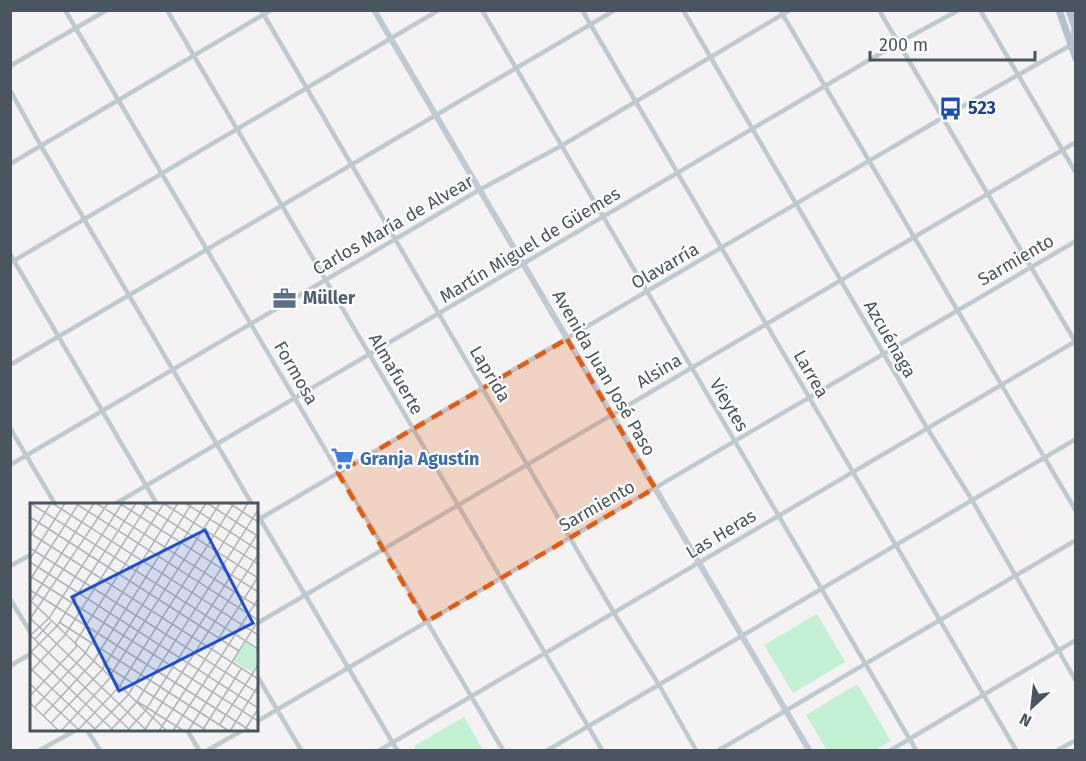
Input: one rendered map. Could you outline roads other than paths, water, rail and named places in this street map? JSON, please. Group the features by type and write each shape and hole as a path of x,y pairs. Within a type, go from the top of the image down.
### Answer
{"main road":[{"name":"Avenida Juan José Paso","path":"374,10 809,750"},
{"path":"1059,10 1076,59"},
{"path":"1069,10 1075,28"}],"street":[{"name":"Formosa","path":"65,10 470,698 503,750"},
{"path":"10,66 107,10"},
{"name":"Almafuerte","path":"166,10 543,654 602,750"},
{"path":"10,164 194,56 262,13 271,10"},
{"path":"12,261 439,10"},
{"name":"Vieytes","path":"482,10 916,750"},
{"name":"Larrea","path":"582,10 1016,750"},
{"path":"10,365 615,10"},
{"name":"Azcuénaga","path":"683,10 1076,681"},
{"name":"Carlos María de Alvear","path":"10,465 479,190 561,146 711,58 781,13 790,10"},
{"path":"879,10 1075,341"},
{"name":"Martín Miguel de Güemes","path":"117,503 370,356 898,43 959,10"},
{"path":"980,10 1076,173"},
{"name":"Laprida","path":"262,13 696,750"},
{"path":"781,13 1076,511"},
{"path":"1071,45 1075,28"},
{"name":"Olavarría","path":"258,520 942,118 1071,45"},
{"path":"10,90 251,503"},
{"name":"Alsina","path":"258,623 839,279 1076,142"},
{"name":"Sarmiento","path":"258,721 1076,241"},
{"path":"10,254 12,261 156,503"},
{"name":"Las Heras","path":"380,750 1075,341"},
{"path":"10,428 54,503"},
{"path":"548,750 1076,439"},
{"path":"258,520 397,750"},
{"path":"719,750 1076,540"},
{"path":"10,566 30,555"},
{"path":"10,599 30,632"},
{"path":"891,750 1076,640"},
{"path":"10,666 30,654"},
{"path":"258,677 301,750"},
{"path":"40,750 73,731"},
{"path":"88,731 100,750"},
{"path":"188,731 199,750"},
{"path":"208,750 240,731"},
{"path":"1058,750 1076,740"}],"place":[{"name":"523","path":"950,108"},
{"name":"Müller","path":"285,298"},
{"name":"Granja Agustín","path":"342,459"}]}
